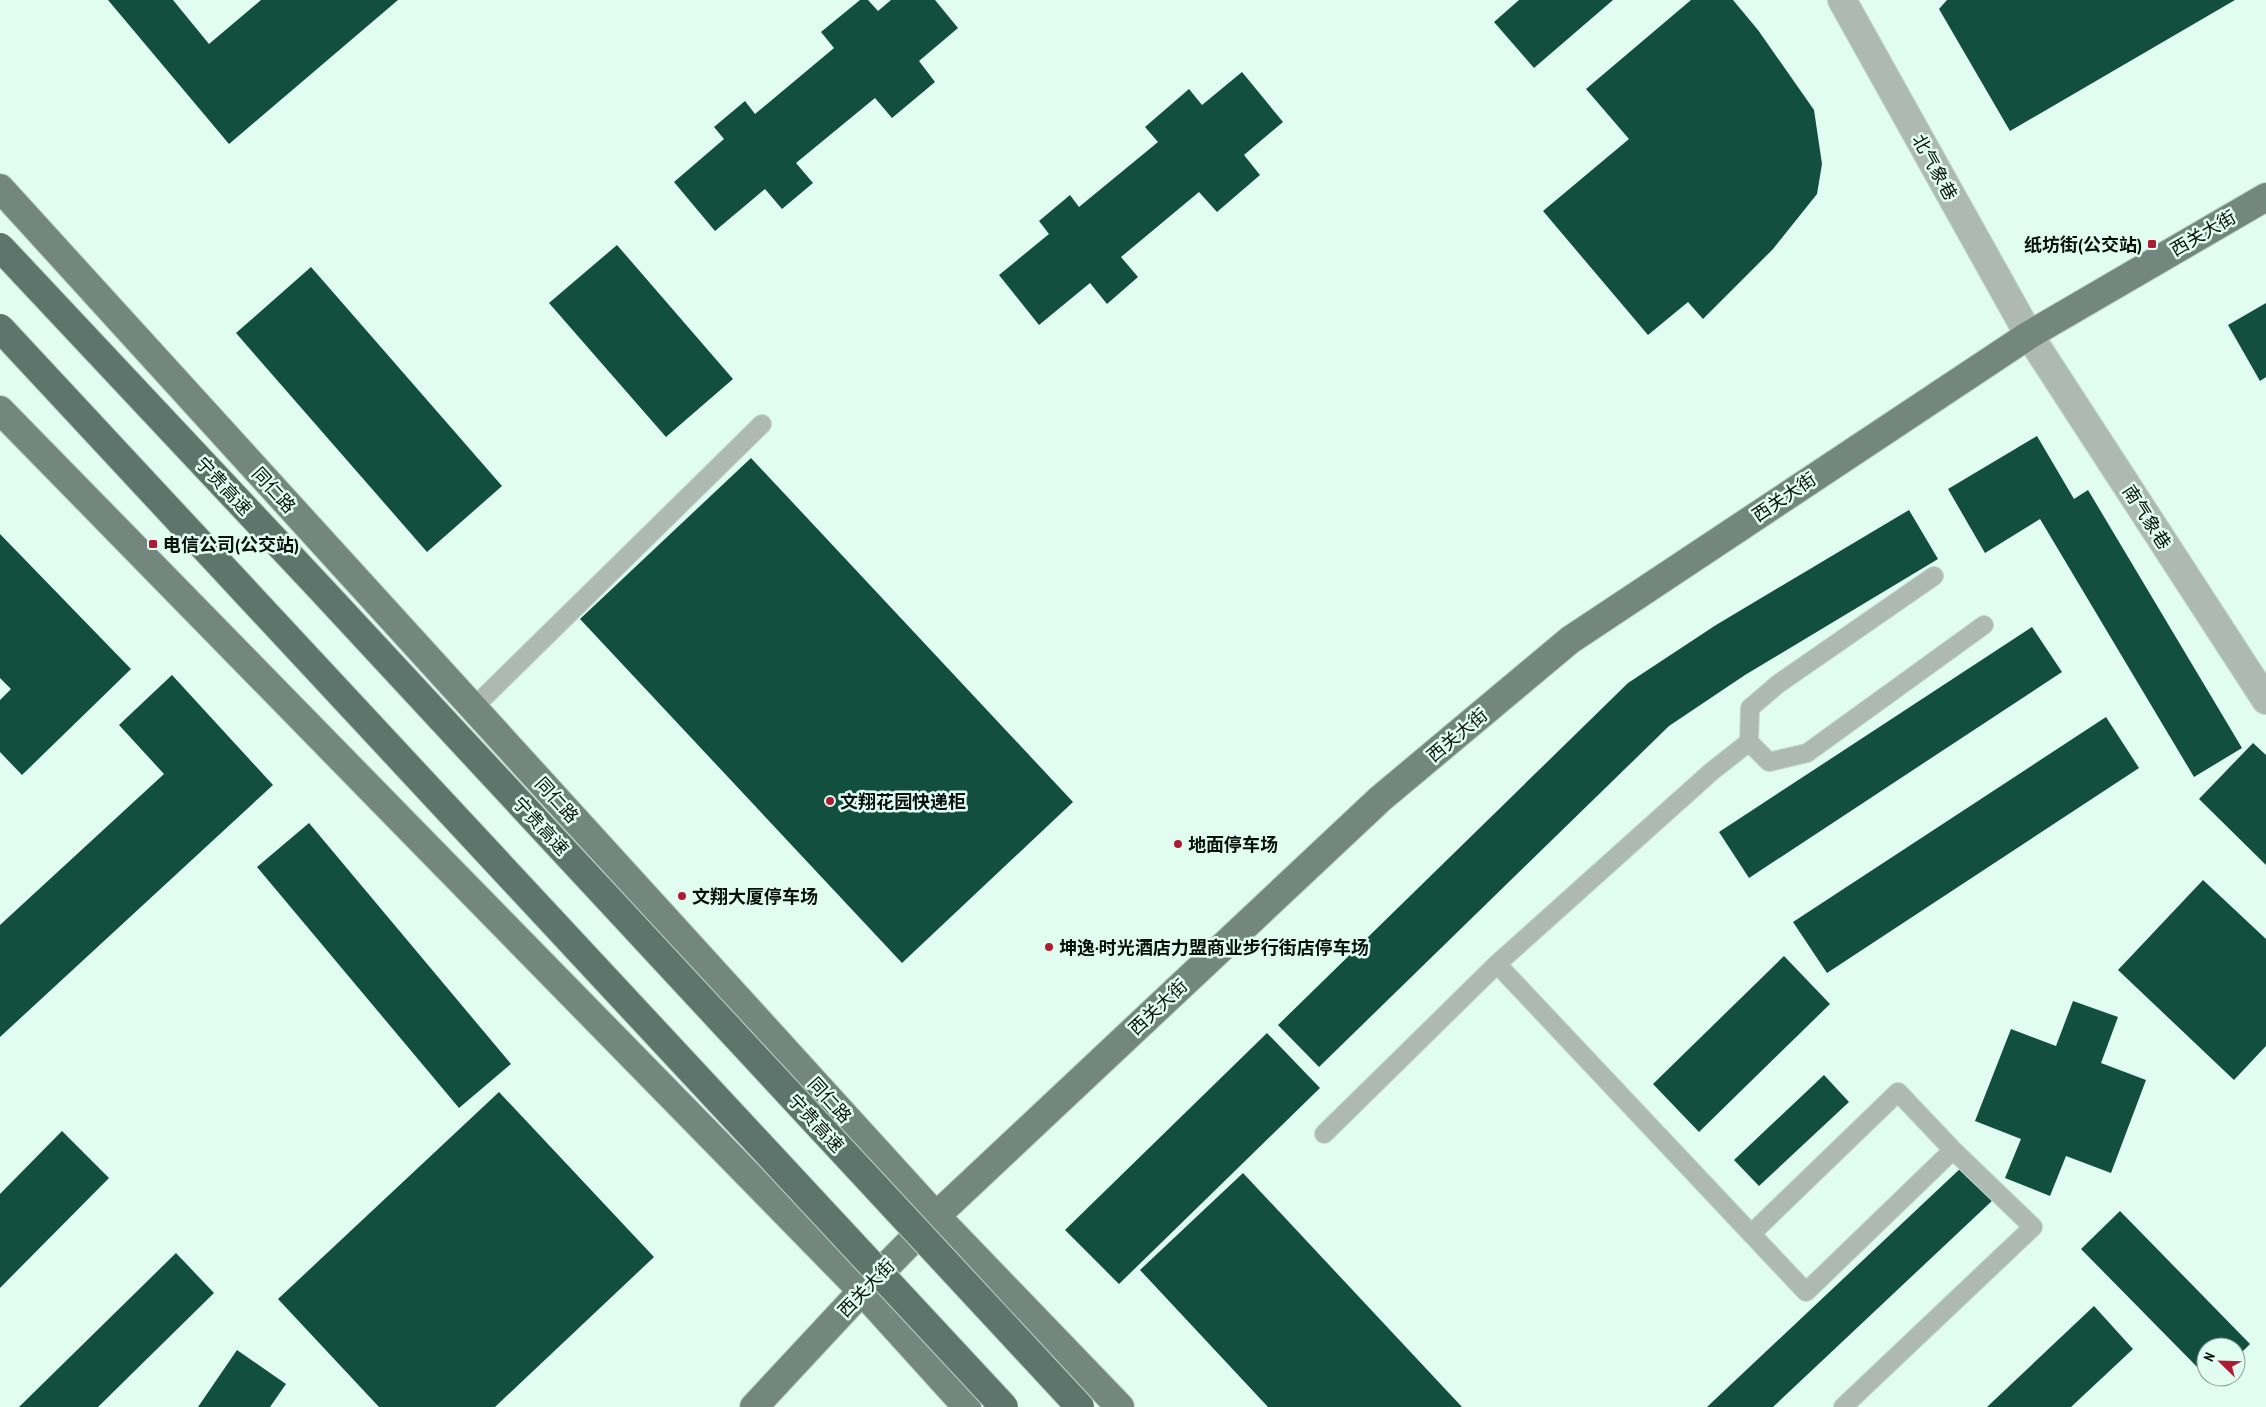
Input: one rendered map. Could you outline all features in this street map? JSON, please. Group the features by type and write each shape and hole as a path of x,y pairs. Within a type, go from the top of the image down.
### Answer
{"highway":[{"name":"宁贵高速","path":"0,247 347,617 1080,1407"},
{"path":"0,328 1004,1407"}],"main road":[{"name":"同仁路","path":"0,188 936,1216 1120,1407"},
{"name":"西关大街","path":"754,1407 862,1291 936,1216 1380,799 1570,640 2029,335 2266,197"},
{"path":"0,410 862,1291 967,1407"}],"street":[{"name":"北气象巷","path":"1842,0 2029,335"},
{"name":"南气象巷","path":"2029,335 2266,700"}],"lane":[{"path":"473,708 762,424"},
{"path":"1934,576 1778,684 1750,708 1749,742 1769,762 1807,753 1984,625"},
{"path":"1324,1134 1496,964 1711,772 1749,742"},
{"path":"1496,964 1806,1292 1953,1150"},
{"path":"1751,1234 1898,1092 1953,1150 2033,1227 1843,1407"}],"building":[{"path":"108,0 173,0 209,44 261,0 398,0 229,144"},
{"path":"860,0 868,0 878,11 891,0 935,0 958,28 919,61 935,82 892,118 875,98 796,163 813,183 782,209 765,189 715,231 674,182 724,139 714,127 745,101 755,114 834,48 821,32"},
{"path":"1519,0 1613,0 1534,68 1494,22"},
{"path":"1691,0 1733,0 1758,30 1814,110 1822,164 1817,194 1773,249 1703,319 1688,302 1648,335 1543,211 1629,139 1586,89"},
{"path":"1947,0 2235,0 2010,131 1939,9"},
{"path":"1242,72 1283,122 1244,155 1260,175 1217,212 1199,192 1121,257 1138,277 1107,304 1090,283 1039,325 999,275 1049,234 1039,221 1070,195 1079,207 1158,142 1145,127 1189,89 1202,105"},
{"path":"617,245 733,379 666,437 549,303"},
{"path":"311,267 502,486 427,552 236,333"},
{"path":"2266,303 2266,377 2260,381 2228,325"},
{"path":"2037,436 2074,499 2088,490 2242,748 2194,777 2040,519 1985,553 1948,489"},
{"path":"751,458 1073,802 902,963 580,619"},
{"path":"1909,510 1938,559 1745,675 1669,726 1319,1067 1278,1025 1628,683 1716,625"},
{"path":"0,534 131,669 22,775 0,752 0,700 11,689 0,678"},
{"path":"2032,627 2062,672 1749,878 1719,832"},
{"path":"172,675 273,785 0,1037 0,925 164,774 119,725"},
{"path":"2106,717 2139,768 1827,973 1793,922"},
{"path":"2253,743 2266,755 2266,865 2199,799"},
{"path":"309,823 511,1064 459,1108 257,867"},
{"path":"2203,880 2266,939 2266,1046 2234,1080 2118,970"},
{"path":"1784,956 1830,1004 1699,1132 1653,1084"},
{"path":"2073,1001 2118,1017 2101,1063 2146,1080 2111,1173 2066,1156 2050,1196 2005,1178 2021,1139 1975,1121 2011,1029 2056,1046"},
{"path":"1267,1033 1320,1088 1119,1284 1065,1230"},
{"path":"1824,1075 1849,1102 1759,1186 1734,1160"},
{"path":"499,1092 654,1257 495,1407 379,1407 278,1299"},
{"path":"62,1131 109,1178 0,1288 0,1194"},
{"path":"1963,1166 1994,1199 1773,1407 1707,1407"},
{"path":"1243,1173 1462,1407 1268,1407 1140,1270"},
{"path":"2120,1211 2243,1337 2196,1337 2196,1366 2081,1249"},
{"path":"176,1253 214,1293 98,1407 19,1407"},
{"path":"2094,1306 2133,1349 2071,1407 1987,1407"},
{"path":"2246,1340 2250,1344 2246,1348"},
{"path":"237,1350 286,1384 270,1407 198,1407"}],"place":[{"name":"纸坊街(公交站)","path":"2152,244"},
{"name":"电信公司(公交站)","path":"153,544"},
{"name":"文翔花园快递柜","path":"830,801"},
{"name":"地面停车场","path":"1178,844"},
{"name":"文翔大厦停车场","path":"682,896"},
{"name":"坤逸·时光酒店力盟商业步行街店停车场","path":"1049,947"}]}
